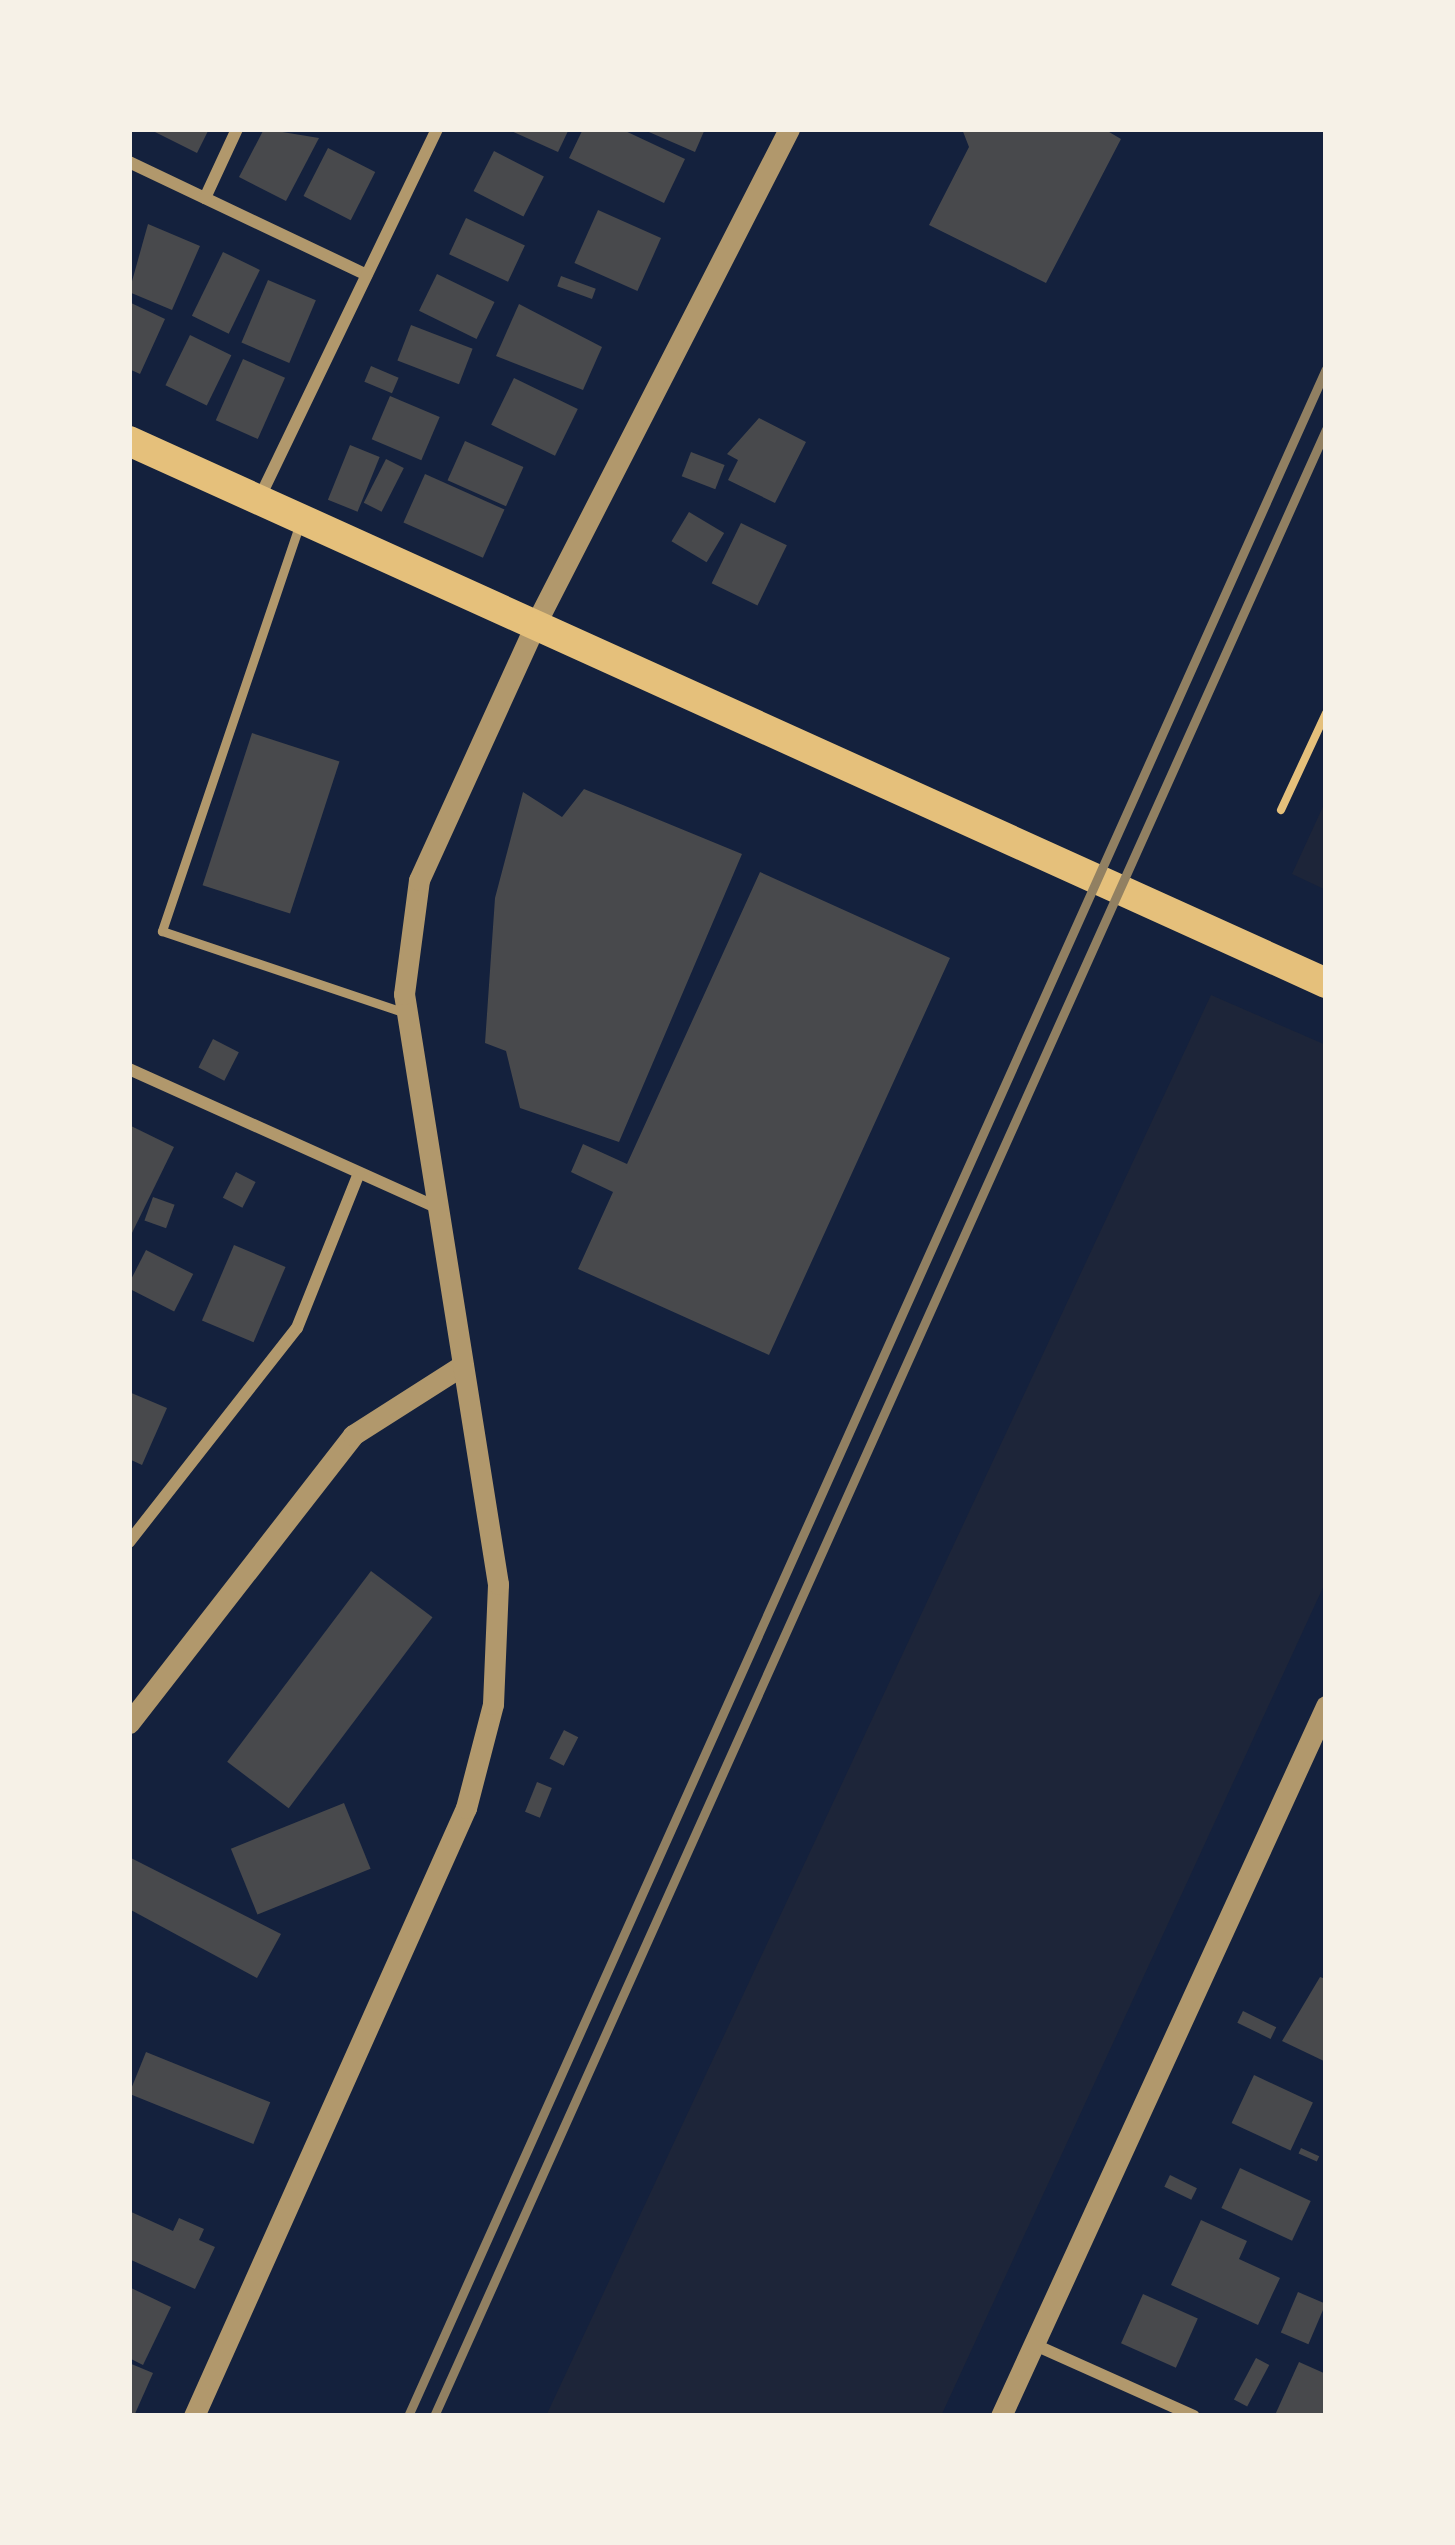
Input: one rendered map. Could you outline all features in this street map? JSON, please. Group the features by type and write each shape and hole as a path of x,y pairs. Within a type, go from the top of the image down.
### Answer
{"main road":[{"path":"129,441 1326,983"}],"street":[{"path":"205,198 237,129"},
{"path":"259,499 437,129"},
{"path":"194,2416 482,1756 498,1584 407,1014 419,880 536,622 789,129"},
{"path":"129,162 367,275"},
{"path":"129,1069 437,1208"},
{"path":"129,1542 297,1328 358,1173"},
{"path":"129,1723 353,1436 464,1365"},
{"path":"1001,2416 1318,1744 1326,1706"},
{"path":"1034,2344 1194,2416"}],"lane":[{"path":"302,518 162,932 407,1014"}],"path":[{"path":"1281,810 1326,713"}],"shaded area":[{"path":"1326,800 1326,890 1292,874"},
{"path":"1211,995 1326,1045 1326,1581 941,2416 546,2416"}],"building":[{"path":"149,129 209,129 197,153"},
{"path":"264,129 319,138 286,201 239,177"},
{"path":"507,129 569,129 558,152"},
{"path":"583,129 621,129 685,159 664,203 569,158"},
{"path":"642,129 705,129 695,152"},
{"path":"962,129 1104,129 1121,139 1046,283 929,225 969,147"},
{"path":"328,148 375,172 351,220 303,196"},
{"path":"494,151 544,176 523,217 474,191"},
{"path":"598,210 661,238 637,291 574,263"},
{"path":"466,218 525,245 508,282 449,254"},
{"path":"148,224 200,246 172,310 129,292"},
{"path":"223,252 260,270 229,334 192,316"},
{"path":"437,274 495,302 477,339 419,311"},
{"path":"561,276 596,289 592,299 557,286"},
{"path":"268,280 316,300 289,363 241,343"},
{"path":"129,302 165,319 140,374 129,369"},
{"path":"519,304 602,347 583,390 496,356"},
{"path":"411,325 473,349 459,384 397,360"},
{"path":"190,335 231,355 207,405 165,385"},
{"path":"243,359 285,378 258,439 216,420"},
{"path":"371,366 399,378 392,393 364,382"},
{"path":"514,378 578,409 555,456 491,425"},
{"path":"390,396 440,417 421,460 372,439"},
{"path":"759,418 806,442 775,503 728,480 738,460 727,454"},
{"path":"465,441 523,467 506,506 448,480"},
{"path":"350,445 380,457 358,512 328,500"},
{"path":"691,452 725,465 715,489 682,476"},
{"path":"386,459 404,468 382,512 364,503"},
{"path":"425,474 504,509 483,558 403,522"},
{"path":"689,512 724,533 707,562 671,541"},
{"path":"741,523 787,545 757,606 712,583"},
{"path":"252,733 339,761 290,914 203,885"},
{"path":"584,789 742,854 619,1142 520,1108 506,1051 485,1043 495,898 523,792 562,817"},
{"path":"760,872 950,958 769,1355 578,1269 613,1192 571,1172 583,1144 627,1164"},
{"path":"213,1039 239,1052 224,1081 198,1068"},
{"path":"129,1125 174,1147 129,1239"},
{"path":"236,1172 256,1182 242,1208 223,1198"},
{"path":"153,1197 175,1205 166,1228 144,1220"},
{"path":"234,1245 286,1267 254,1342 202,1320"},
{"path":"146,1250 193,1274 174,1311 129,1288"},
{"path":"129,1392 167,1408 142,1465 129,1459"},
{"path":"371,1571 432,1617 289,1808 227,1762"},
{"path":"564,1730 578,1737 564,1766 549,1759"},
{"path":"537,1782 552,1788 540,1818 525,1812"},
{"path":"344,1803 371,1869 257,1915 231,1849"},
{"path":"129,1857 281,1934 257,1978 129,1909"},
{"path":"1320,1977 1326,1979 1326,2062 1282,2041"},
{"path":"1243,2011 1276,2027 1271,2039 1237,2023"},
{"path":"146,2052 270,2102 253,2144 129,2094"},
{"path":"1254,2075 1313,2102 1291,2151 1232,2123"},
{"path":"1301,2148 1319,2156 1317,2162 1299,2153"},
{"path":"1240,2168 1311,2201 1292,2241 1221,2208"},
{"path":"1170,2175 1197,2188 1191,2200 1164,2187"},
{"path":"129,2211 173,2231 179,2218 204,2229 199,2240 215,2247 195,2289 129,2259"},
{"path":"1201,2220 1247,2241 1239,2259 1280,2278 1258,2325 1171,2285"},
{"path":"129,2287 171,2307 143,2365 129,2358"},
{"path":"1298,2292 1326,2304 1308,2344 1281,2333"},
{"path":"1143,2294 1198,2318 1176,2368 1121,2343"},
{"path":"1256,2358 1269,2365 1247,2407 1234,2399"},
{"path":"1299,2362 1326,2374 1326,2416 1275,2415"},
{"path":"129,2363 153,2373 134,2416 129,2415"}],"railway":[{"path":"408,2416 1326,369"},
{"path":"434,2416 1326,429"}]}
